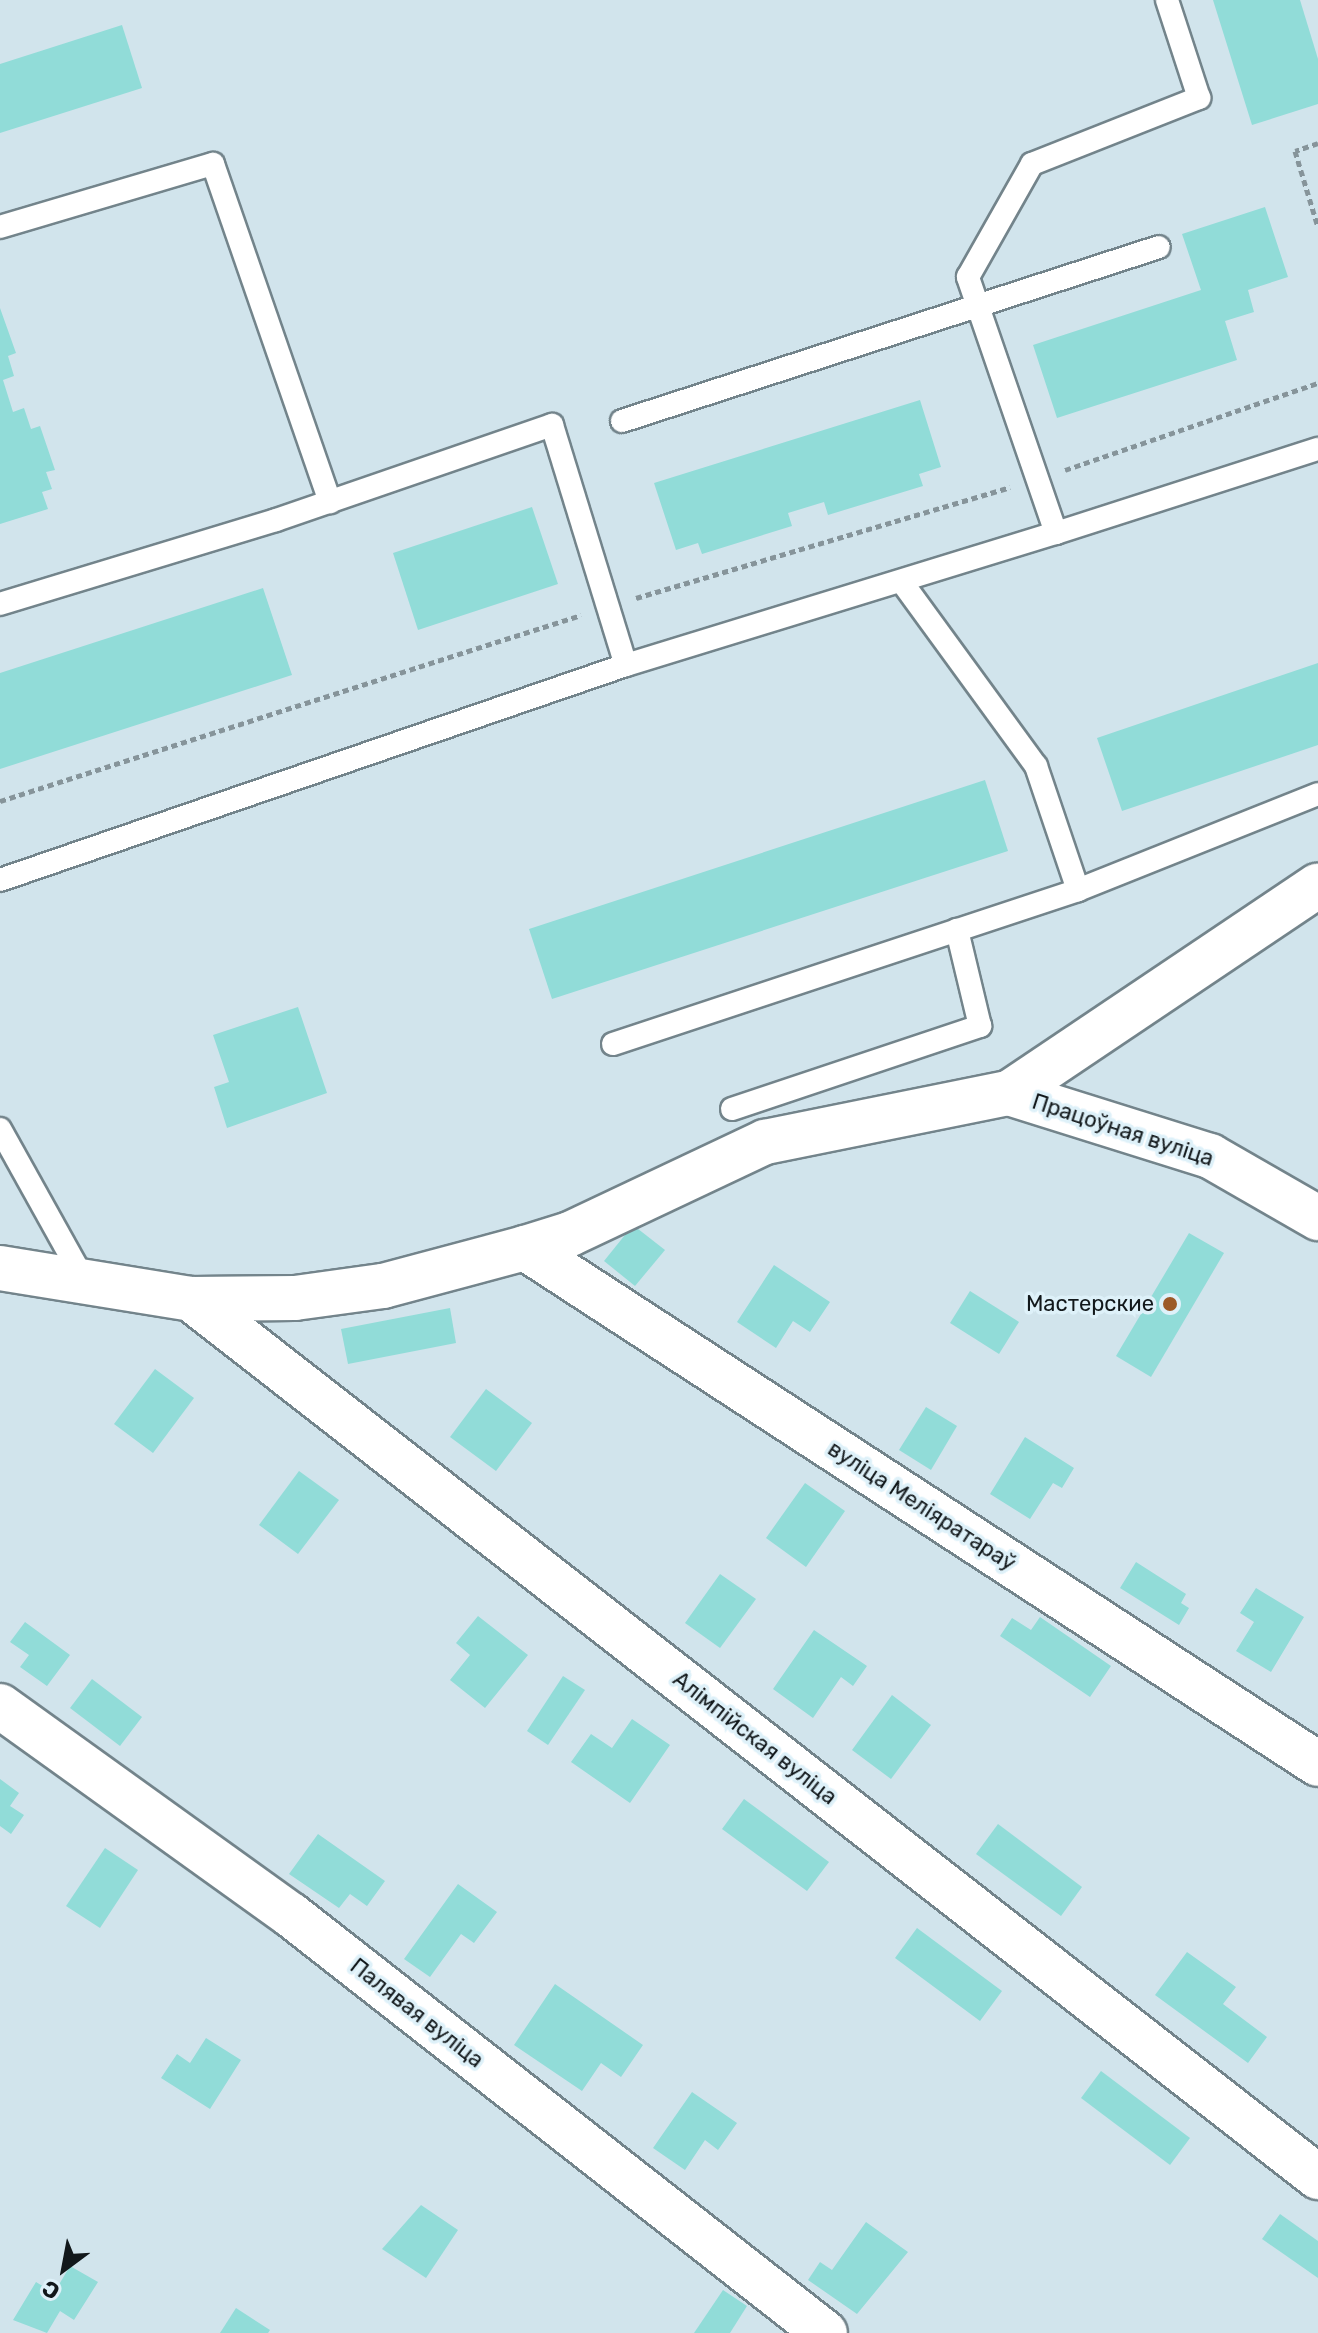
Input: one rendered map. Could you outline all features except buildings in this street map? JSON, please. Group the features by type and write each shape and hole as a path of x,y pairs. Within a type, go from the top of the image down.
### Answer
{"street":[{"path":"0,1268 83,1278 191,1299 295,1298 383,1286 525,1248 570,1234 765,1142 1009,1093 1318,885"},
{"name":"Працоўная вуліца","path":"1009,1093 1210,1156 1318,1218"},
{"name":"вуліца Меліяратараў","path":"525,1248 1318,1764"},
{"name":"Алімпійская вуліца","path":"191,1299 1318,2177"},
{"name":"Палявая вуліца","path":"0,1706 291,1915 825,2333"}],"lane":[{"path":"1056,533 968,277 1032,164 1199,98 1167,0"},
{"path":"0,227 213,164 330,502"},
{"path":"622,421 978,310 1159,247"},
{"path":"0,604 330,502 552,425 626,665"},
{"path":"0,880 626,665 902,582 1318,449"},
{"path":"902,582 1036,766 1078,890"},
{"path":"613,1044 1078,890 1318,794"},
{"path":"732,1109 980,1026 957,930"},
{"path":"0,1129 83,1278"}],"path":[{"path":"1318,143 1295,151 1318,227"},
{"path":"0,801 608,606 1037,479 1318,383"}],"place":[{"name":"Мастерские","path":"1170,1304"}]}
